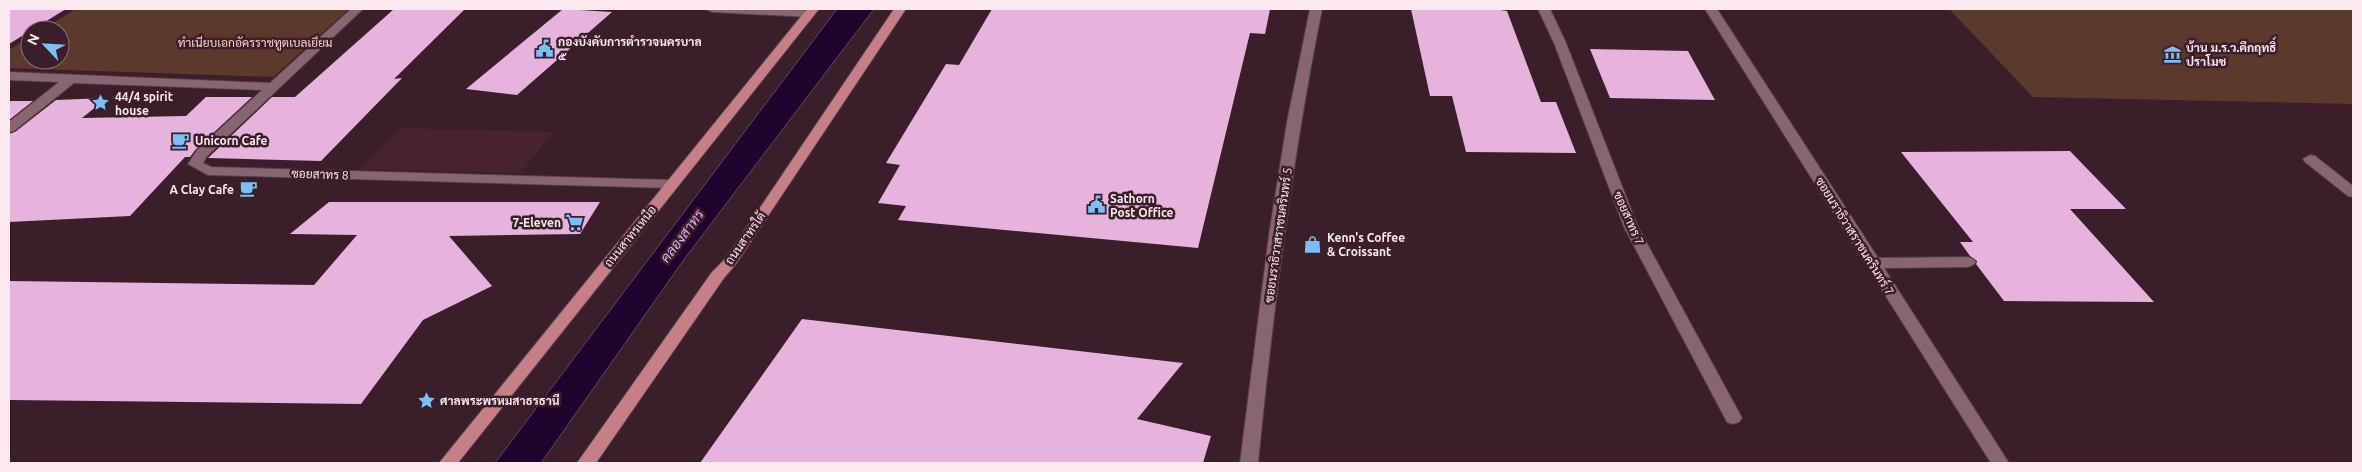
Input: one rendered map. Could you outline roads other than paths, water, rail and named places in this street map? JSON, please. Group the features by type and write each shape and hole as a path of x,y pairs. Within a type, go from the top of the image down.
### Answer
{"main road":[{"name":"ถนนสาทรใต้","path":"586,463 718,275 731,260 900,9"},
{"name":"ถนนสาทรเหนือ","path":"448,463 811,11"}],"street":[{"name":"ซอยสาทร 8","path":"357,9 202,153 195,164 208,171 672,184"},
{"path":"712,9 811,11"},
{"name":"ซอยนราธิวาสราชนครินทร์ 5","path":"1248,463 1280,217 1307,48 1316,9"},
{"name":"ซอยสาทร 7","path":"1544,9 1560,43 1631,227 1733,418"},
{"name":"ซอยนราธิวาสราชนครินทร์ 7","path":"1711,9 2000,463"},
{"path":"9,76 272,87"},
{"path":"9,128 72,78"},
{"path":"2310,158 2353,192"},
{"path":"1873,263 1968,262"}],"water":[{"name":"คลองสาทร","path":"837,9 874,9 685,258 541,463 495,463"}],"place":[{"name":"กองบังคับการตำรวจนครบาล ๕","path":"544,48"},
{"name":"บ้าน ม.ร.ว.คึกฤทธิ์ ปราโมช","path":"2172,54"},
{"name":"44/4 spirit house","path":"101,103"},
{"name":"Unicorn Cafe","path":"181,140"},
{"name":"A Clay Cafe","path":"248,189"},
{"name":"Sathorn Post Office","path":"1096,205"},
{"name":"7-Eleven","path":"575,222"},
{"name":"Kenn's Coffee & Croissant","path":"1313,244"},
{"name":"ศาลพระพรหมสาธรธานี","path":"426,400"}],"park label":[{"name":"ทำเนียบเอกอัครราชทูตเบลเยียม","path":"255,42"}]}
